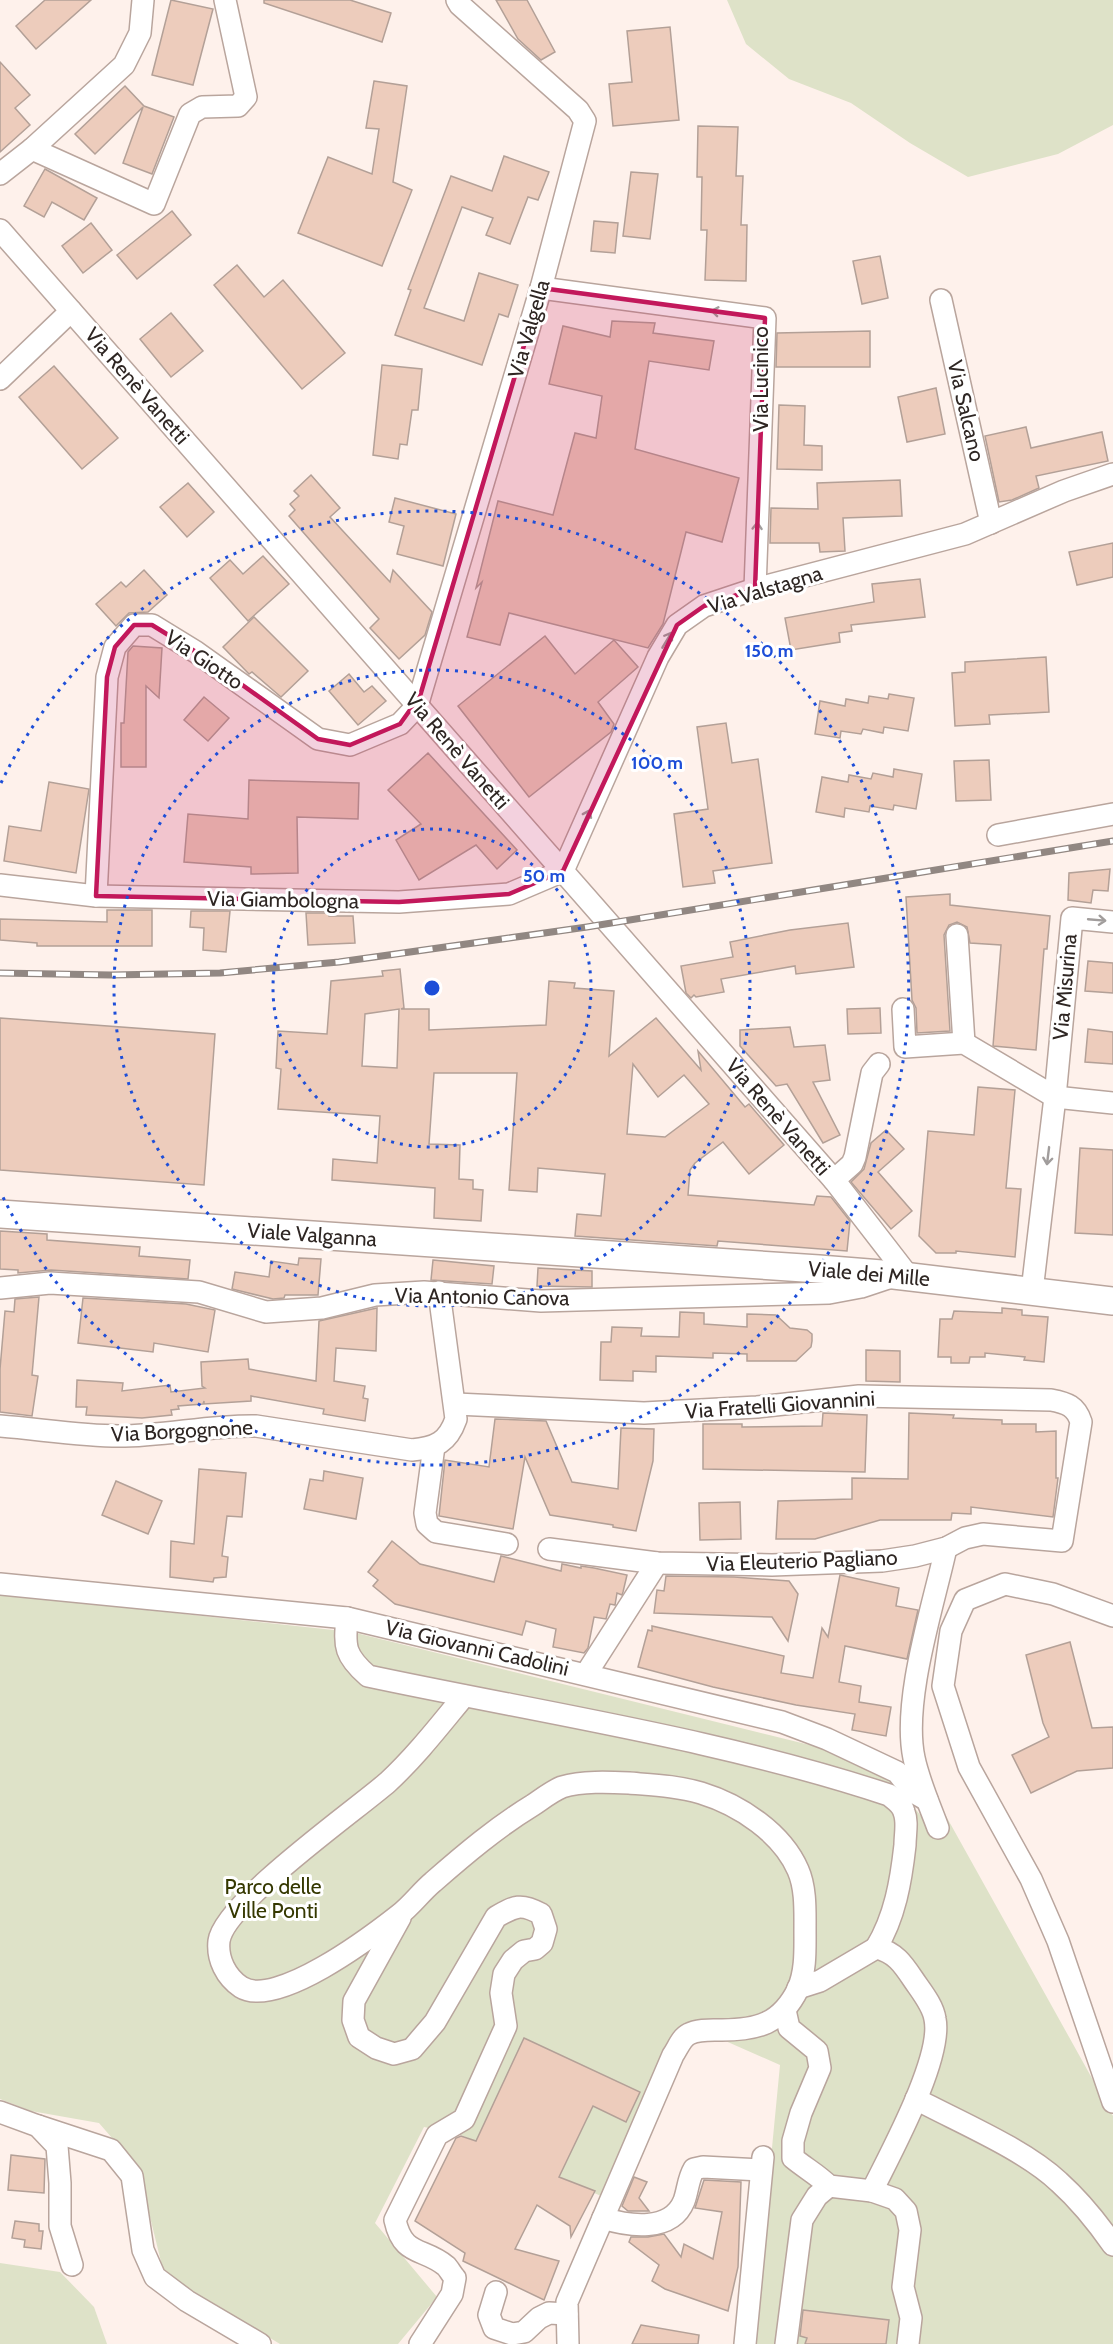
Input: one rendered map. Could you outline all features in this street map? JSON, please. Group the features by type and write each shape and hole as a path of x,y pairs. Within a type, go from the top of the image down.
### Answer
{"main road":[{"name":"Viale Valganna","path":"0,1214 623,1255"},
{"name":"Viale dei Mille","path":"623,1255 902,1276 1113,1301"}],"street":[{"path":"0,174 33,148 124,64 140,33 143,0"},
{"path":"33,148 154,204 190,114 202,107 238,106 246,97 225,0"},
{"name":"Via Valgella","path":"417,706 541,288 585,121 578,110 515,56 457,0"},
{"name":"Via Renè Vanetti","path":"0,230 834,1180 902,1276"},
{"name":"Via Lucinico","path":"541,288 765,318 755,589"},
{"name":"Via Salcano","path":"941,300 991,522"},
{"path":"0,379 71,311"},
{"name":"Via Valstagna","path":"563,871 658,657 677,625 704,606 755,589 965,534 1064,491 1113,474"},
{"name":"Via Giotto","path":"96,896 107,677 116,646 134,626 152,625 196,652 318,739 350,745 400,724 417,706"},
{"path":"998,835 1113,814"},
{"name":"Via Giambologna","path":"0,885 96,896 399,902 509,894 563,871"},
{"name":"Via Misurina","path":"1032,1291 1055,1098 1072,918 1113,922"},
{"path":"957,935 964,1043"},
{"path":"903,1009 905,1047 964,1043 1055,1098 1113,1103"},
{"path":"834,1180 852,1164 872,1073 879,1064"},
{"name":"Via Antonio Canova","path":"0,1288 50,1283 199,1292 266,1312 322,1308 375,1295 439,1292 540,1300 829,1293 902,1276"},
{"path":"439,1292 456,1404 456,1419 450,1435 434,1446 425,1513 427,1524 436,1532 507,1544"},
{"name":"Via Fratelli Giovannini","path":"456,1404 644,1413 758,1407 859,1396 1051,1400 1067,1403 1078,1411 1081,1422 1062,1541"},
{"name":"Via Borgognone","path":"0,1426 117,1436 232,1425 256,1426 412,1450 434,1446"},
{"name":"Via Eleuterio Pagliano","path":"549,1549 657,1563 772,1565 882,1561 946,1548 965,1538 983,1534 1062,1541"},
{"path":"938,1828 914,1757 911,1716 916,1678 946,1548"},
{"path":"586,1674 657,1563"},
{"name":"Via Giovanni Cadolini","path":"0,1584 347,1618 783,1722 827,1739 897,1772 913,1792 927,1800"},
{"path":"1113,1616 1053,1594 1005,1584 965,1600 951,1631 943,1686 969,1767 1031,1879 1058,1941 1113,2102"},
{"path":"347,1618 345,1641 353,1663 368,1676 702,1744 889,1795 899,1802 904,1812 905,1844 893,1912 885,1934 876,1948 820,1981 798,1988"},
{"path":"464,1696 389,1781 319,1836 237,1911 219,1939 223,1969 242,1988 262,1992 276,1990 307,1976 361,1943 403,1912 429,1885 502,1824 561,1788 603,1782 658,1785 703,1794 751,1816 784,1847 799,1872 805,1909 805,1963 798,1988 785,2010 770,2023 747,2030 691,2032 683,2039 567,2302 568,2329"},
{"path":"403,1912 354,2001 353,2019 359,2037 376,2048 394,2054 412,2049 435,2022 496,1917 512,1907 527,1906 541,1914 546,1929 542,1943 513,1960 504,1974 501,1993 506,2026 464,2119 437,2135 395,2220 398,2235 408,2246 446,2266 455,2278 452,2294 420,2344"},
{"path":"872,2191 916,2099 936,2046 935,2019 926,1998 902,1963 888,1951 876,1948"},
{"path":"785,2010 789,2028 817,2051 820,2068 798,2122 793,2141 793,2158 829,2186 872,2191 896,2199 906,2211 910,2230 903,2287 911,2318 908,2344"},
{"path":"916,2099 1026,2158 1059,2181 1098,2223 1113,2245"},
{"path":"0,2112 111,2150 132,2176 143,2250 155,2277 187,2301 260,2344"},
{"path":"38,2126 57,2146 60,2226 72,2265"},
{"path":"603,2218 623,2225 642,2227 669,2218 683,2203 694,2169 762,2163 745,2344"},
{"path":"786,2344 802,2220 817,2196 829,2186"},
{"path":"496,2292 489,2315 494,2328 512,2334 524,2332 539,2318 549,2313 568,2329"}],"highlighted area":[{"path":"541,288 765,318 755,589 704,606 677,625 563,871 509,894 399,902 96,896 107,677 115,647 134,625 152,625 196,652 318,739 350,745 400,724 420,696"}],"green space":[{"path":"727,0 1113,0 1113,125 1058,154 968,177 910,143 851,103 789,79 746,44"},
{"name":"Parco delle Ville Ponti","path":"0,1594 352,1632 822,1748 893,1781 921,1816 941,1807 1113,2116 1113,2344 753,2344 780,2065 696,2028 617,2203 476,2141 458,2134 424,2127 375,2223 437,2297 398,2344 280,2344 164,2274 138,2168 99,2123 31,2111 0,2099"},
{"path":"0,2263 60,2272 94,2307 107,2344 0,2344"}],"building":[{"path":"45,0 91,0 36,49 16,26"},
{"path":"171,0 213,9 193,85 152,75"},
{"path":"264,0 350,0 391,13 382,42 264,3"},
{"path":"496,0 527,0 555,52 541,60 518,39"},
{"path":"670,27 679,120 613,126 609,84 632,82 627,31"},
{"path":"0,62 30,95 15,108 30,125 0,152"},
{"path":"374,81 407,86 393,182 412,190 382,266 298,233 328,157 372,174 379,129 366,128"},
{"path":"125,86 144,106 174,117 152,174 123,163 143,107 95,154 75,134"},
{"path":"698,126 738,127 736,176 743,176 741,225 747,225 746,281 705,280 707,230 701,230 702,177 697,177"},
{"path":"504,156 549,172 538,200 528,197 510,244 486,235 493,218 462,207 424,308 464,321 479,273 518,285 508,317 499,314 482,365 395,335 411,290 408,289 451,176 492,191"},
{"path":"45,169 97,198 84,220 52,202 44,217 24,206"},
{"path":"631,172 658,174 650,239 623,236"},
{"path":"172,211 191,235 137,279 117,255"},
{"path":"594,221 618,223 615,253 591,251"},
{"path":"91,223 112,250 83,273 62,246"},
{"path":"880,256 888,298 862,304 853,261"},
{"path":"237,265 264,297 283,280 345,353 302,389 214,285"},
{"path":"171,313 203,351 171,377 140,339"},
{"path":"612,321 655,323 653,333 714,341 709,370 649,361 635,449 739,478 722,542 686,532 663,624 648,648 509,613 500,645 467,637 482,582 476,588 498,501 553,515 575,433 596,438 602,396 549,384 563,326 610,337"},
{"path":"870,331 870,367 776,367 777,333"},
{"path":"382,365 422,369 418,410 412,410 407,445 400,444 398,459 373,455"},
{"path":"54,366 118,438 82,469 19,397"},
{"path":"936,388 945,434 907,442 898,397"},
{"path":"779,405 805,406 804,445 822,446 822,470 777,469"},
{"path":"1026,427 1031,448 1102,432 1108,461 1036,476 1039,488 1012,500 999,502 985,436"},
{"path":"311,475 340,508 330,517 390,582 393,570 432,612 425,635 399,659 370,628 379,619 289,516 295,510 290,504 299,496 294,491"},
{"path":"900,480 902,516 843,518 845,551 820,552 819,543 770,543 771,508 818,509 817,483"},
{"path":"188,483 214,512 187,537 160,507"},
{"path":"395,498 456,514 443,566 397,554 404,526 389,522"},
{"path":"1113,543 1113,577 1077,585 1069,552"},
{"path":"263,556 289,584 248,621 210,578 230,560 243,574"},
{"path":"144,570 167,595 148,612 129,613 116,626 96,604 121,582 126,587"},
{"path":"920,579 925,617 851,625 852,631 839,633 840,642 791,650 785,618 874,602 872,584"},
{"path":"254,617 308,671 281,697 252,672 249,674 223,647"},
{"path":"545,636 575,674 614,640 638,667 598,702 614,724 611,732 529,797 458,706"},
{"path":"133,646 162,648 159,698 146,686 146,767 121,767 121,723 124,723 128,652"},
{"path":"1046,657 1049,712 989,715 990,724 955,726 952,673 965,672 965,662"},
{"path":"349,674 364,692 372,686 386,701 358,725 329,691"},
{"path":"889,694 914,698 908,731 884,727 883,733 863,729 861,734 841,731 840,738 815,734 820,701 845,706 846,699 868,703 869,696 888,699"},
{"path":"204,697 229,718 208,741 184,720"},
{"path":"726,723 732,763 758,759 772,863 713,871 715,883 683,887 674,814 708,809 697,727"},
{"path":"428,753 517,850 497,869 476,845 419,880 396,840 421,824 388,790"},
{"path":"989,760 991,800 956,801 954,761"},
{"path":"894,769 922,774 916,809 894,805 893,810 870,806 869,812 845,808 844,817 816,812 822,777 848,782 849,775 871,779 873,773 893,777"},
{"path":"249,780 359,783 358,819 297,817 298,873 251,874 251,867 184,862 188,814 248,819"},
{"path":"49,782 89,789 76,873 4,861 9,826 41,831"},
{"path":"1110,869 1108,891 1093,890 1091,903 1068,900 1069,873"},
{"path":"950,894 950,905 1050,916 1047,949 1044,949 1036,1050 993,1046 1001,945 970,943 967,927 957,922 949,925 944,935 950,1031 917,1033 916,1008 912,1000 906,897"},
{"path":"107,910 152,910 152,946 37,946 37,943 0,940 0,919 107,922"},
{"path":"191,911 230,911 226,952 203,950 204,928 190,927"},
{"path":"306,913 353,916 355,943 308,945"},
{"path":"848,923 854,967 796,974 795,966 721,979 724,992 696,997 694,995 691,998 686,993 681,966 733,957 730,942 790,930"},
{"path":"1088,961 1113,963 1113,993 1085,991"},
{"path":"400,969 404,1008 401,1009 429,1009 429,1030 546,1025 549,981 575,983 574,988 614,991 609,1056 656,1018 701,1070 698,1051 745,1107 749,1104 784,1145 749,1174 723,1142 695,1163 690,1170 688,1195 814,1205 817,1196 831,1197 850,1221 847,1251 718,1241 717,1246 575,1236 577,1214 601,1216 605,1174 538,1168 537,1192 509,1190 517,1073 434,1073 429,1144 460,1145 459,1179 473,1180 473,1189 483,1190 481,1221 434,1218 435,1188 332,1180 333,1159 377,1163 380,1116 278,1109 281,1069 276,1068 278,1031 327,1034 331,981 383,976 382,971","holes":["399,1009 397,1068 362,1066 365,1014","633,1064 658,1097 684,1075 709,1104 665,1137 627,1134"]},
{"path":"880,1008 881,1033 848,1034 847,1009"},
{"path":"0,1018 215,1034 204,1185 0,1170"},
{"path":"790,1027 794,1047 825,1045 830,1080 813,1082 840,1135 823,1143 787,1084 776,1086 740,1046 740,1030"},
{"path":"1088,1029 1113,1032 1113,1064 1085,1062"},
{"path":"978,1087 1015,1090 1006,1188 1021,1189 1015,1257 956,1251 956,1253 936,1253 919,1236 928,1131 974,1135"},
{"path":"886,1130 904,1149 878,1172 912,1211 891,1229 851,1182 864,1169 871,1143"},
{"path":"1080,1148 1113,1150 1113,1235 1075,1233"},
{"path":"0,1231 47,1234 47,1240 140,1247 139,1256 190,1260 188,1279 51,1270 18,1273 18,1270 0,1269"},
{"path":"299,1258 321,1259 318,1295 285,1295 284,1298 273,1299 232,1289 235,1272 269,1277 271,1261 298,1265"},
{"path":"433,1260 494,1266 492,1284 431,1280"},
{"path":"538,1268 592,1271 592,1287 537,1286"},
{"path":"39,1297 32,1375 38,1376 32,1416 0,1412 0,1369 5,1311 14,1312 15,1299"},
{"path":"83,1298 186,1304 215,1310 208,1352 154,1343 153,1352 78,1343"},
{"path":"377,1308 376,1351 336,1348 334,1381 365,1386 363,1398 368,1399 365,1421 323,1414 324,1409 251,1396 251,1401 204,1404 204,1401 203,1404 178,1406 179,1409 171,1410 172,1415 142,1418 86,1415 87,1407 76,1407 77,1380 123,1383 122,1391 170,1385 171,1392 205,1388 202,1386 201,1362 248,1359 249,1369 316,1381 319,1321"},
{"path":"1002,1308 1022,1310 1022,1315 1048,1317 1044,1362 1024,1360 1025,1357 985,1353 985,1357 970,1357 969,1363 951,1363 951,1357 938,1357 940,1319 952,1319 954,1311 1002,1313"},
{"path":"680,1312 704,1313 704,1324 747,1327 747,1314 776,1315 790,1328 807,1330 812,1334 811,1347 796,1361 747,1361 747,1354 713,1353 713,1358 656,1356 656,1372 633,1371 633,1381 600,1380 601,1342 611,1342 612,1327 642,1328 641,1336 679,1337"},
{"path":"866,1350 900,1351 900,1382 866,1381"},
{"path":"823,1413 867,1415 865,1472 703,1469 703,1424 742,1424 742,1427 822,1426"},
{"path":"909,1413 1002,1420 1002,1424 1036,1424 1036,1432 1056,1431 1056,1478 1058,1478 1053,1517 971,1507 971,1514 952,1513 951,1520 880,1520 815,1539 776,1539 778,1501 852,1499 852,1478 908,1479"},
{"path":"495,1419 546,1421 572,1482 618,1489 621,1428 654,1429 653,1461 636,1531 550,1515 525,1457 513,1529 439,1516 445,1460 489,1467"},
{"path":"199,1469 246,1473 242,1517 227,1516 222,1556 228,1557 226,1577 214,1578 213,1582 170,1577 171,1541 194,1544"},
{"path":"324,1471 363,1478 356,1519 304,1509 310,1479 323,1481"},
{"path":"116,1481 162,1501 148,1534 102,1515"},
{"path":"740,1502 741,1539 700,1540 699,1503"},
{"path":"392,1541 420,1564 494,1582 501,1556 561,1571 562,1564 627,1575 622,1595 617,1593 615,1605 610,1604 606,1619 594,1617 588,1648 584,1653 553,1647 556,1629 526,1621 522,1635 395,1604 373,1586 378,1580 368,1572"},
{"path":"840,1575 899,1588 896,1606 918,1610 907,1659 845,1646 839,1682 861,1686 859,1702 891,1707 886,1736 852,1730 855,1714 796,1705 713,1687 638,1667 648,1630 652,1631 652,1626 784,1656 781,1673 813,1678 822,1628 828,1637"},
{"path":"666,1576 789,1581 798,1594 788,1641 772,1617 654,1613 657,1590 664,1591"},
{"path":"1070,1642 1092,1728 1113,1727 1113,1768 1077,1771 1031,1793 1012,1755 1049,1737 1043,1723 1026,1655"},
{"path":"524,2038 640,2092 626,2122 593,2106 559,2177 595,2191 571,2237 570,2226 537,2205 515,2249 559,2261 544,2300 463,2261 465,2253 415,2221 456,2138 461,2136 476,2141"},
{"path":"11,2155 45,2159 44,2193 8,2190"},
{"path":"634,2177 647,2182 639,2198 649,2211 628,2211 622,2206"},
{"path":"704,2180 741,2182 738,2267 728,2311 665,2289 652,2281 659,2265 629,2242 631,2237 664,2234 681,2257 684,2244 713,2259 722,2212 695,2208"},
{"path":"15,2221 39,2224 39,2231 43,2231 41,2249 24,2247 25,2240 12,2238"},
{"path":"803,2310 889,2320 886,2344 805,2344 807,2338 800,2336"},
{"path":"641,2325 699,2335 698,2344 632,2344"}],"railway":[{"path":"0,973 111,975 220,973 339,962 587,927 1113,841"}]}
